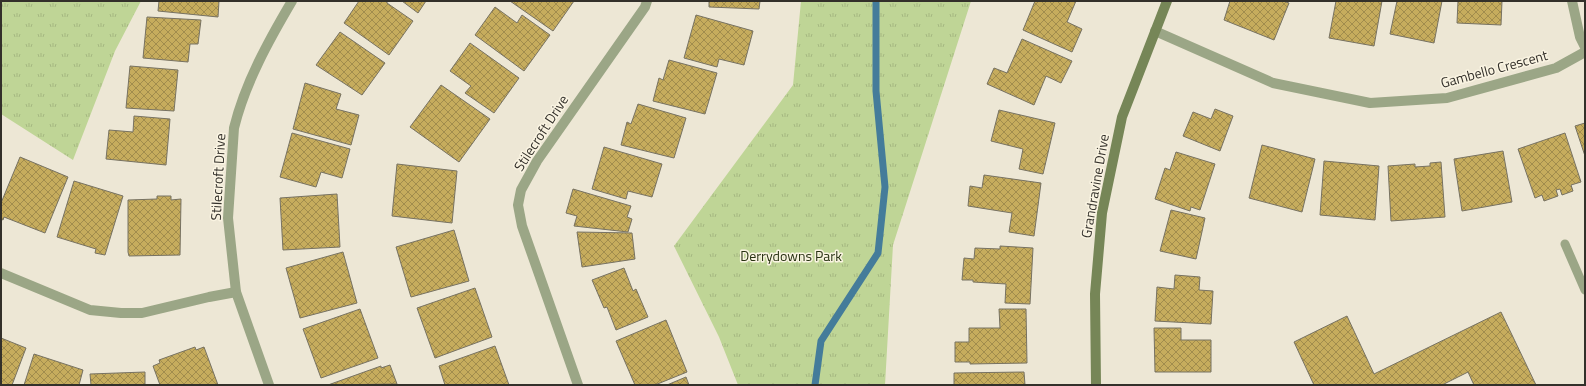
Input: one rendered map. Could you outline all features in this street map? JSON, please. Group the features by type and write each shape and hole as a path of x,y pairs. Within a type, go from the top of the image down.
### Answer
{"street":[{"name":"Stilecroft Drive","path":"268,385 236,292 228,218 234,128 238,114 269,40 292,1"},
{"name":"Stilecroft Drive","path":"578,385 522,226 518,205 521,190 537,161 645,7 647,1"},
{"name":"Grandravine Drive","path":"1096,385 1095,294 1102,213 1122,117 1167,1"},
{"path":"1572,1 1580,37 1585,47"},
{"name":"Gambello Crescent","path":"1155,31 1273,83 1370,103 1447,98 1556,68 1585,52"},
{"path":"1,274 90,310 121,314 142,313 236,292"}],"lane":[{"path":"1565,244 1585,290"}],"green space":[{"path":"1,1 141,1 115,51 73,160 1,114"},
{"name":"Derrydowns Park","path":"801,1 971,1 893,245 885,385 738,385 719,337 674,246 793,85"}],"building":[{"path":"159,1 219,1 218,17 158,11"},
{"path":"359,1 387,1 387,3 413,21 389,55 344,23"},
{"path":"402,1 426,1 418,13"},
{"path":"510,1 574,1 553,31"},
{"path":"709,1 760,1 759,9 709,7"},
{"path":"1035,1 1076,1 1067,22 1082,29 1072,52 1023,30"},
{"path":"1230,1 1283,1 1289,3 1274,40 1224,20"},
{"path":"1336,1 1382,1 1374,46 1329,38"},
{"path":"1397,1 1442,1 1434,43 1390,34"},
{"path":"1458,1 1502,1 1501,25 1457,23"},
{"path":"495,7 517,23 522,15 550,35 524,71 475,35"},
{"path":"696,15 753,31 744,65 719,59 717,67 684,58"},
{"path":"147,17 201,20 198,44 190,44 188,62 143,58"},
{"path":"340,32 385,63 362,95 316,65"},
{"path":"1022,39 1072,61 1061,83 1046,76 1034,105 987,84 994,68 1007,73"},
{"path":"470,43 519,78 494,113 465,93 471,86 450,71"},
{"path":"669,60 717,73 705,114 653,101 659,78 663,80"},
{"path":"130,66 178,70 174,111 126,108"},
{"path":"305,83 341,94 336,109 359,115 351,145 293,129"},
{"path":"441,85 490,119 459,162 410,127"},
{"path":"638,104 686,118 674,158 621,145 627,122 631,124"},
{"path":"1215,109 1233,116 1220,151 1183,136 1193,112 1211,119"},
{"path":"999,110 1055,123 1043,174 1019,169 1023,149 991,141"},
{"path":"134,116 170,119 166,165 106,159 109,130 133,132"},
{"path":"1585,123 1585,156 1575,126"},
{"path":"292,133 350,149 342,178 321,172 316,187 280,177"},
{"path":"1565,133 1581,182 1571,185 1573,191 1562,195 1560,189 1556,190 1558,196 1544,201 1542,195 1535,198 1518,149"},
{"path":"1262,145 1315,159 1302,212 1249,198"},
{"path":"604,147 662,164 652,197 628,191 626,199 592,189"},
{"path":"1503,151 1512,202 1462,211 1454,159"},
{"path":"1176,152 1215,164 1200,210 1191,207 1190,211 1155,199 1165,168 1170,170"},
{"path":"20,157 68,177 45,233 4,217 3,220 1,219 1,203"},
{"path":"1324,161 1379,166 1375,220 1320,215"},
{"path":"1441,162 1445,217 1391,221 1388,166 1415,164 1415,167 1430,166 1430,163"},
{"path":"397,164 457,171 452,223 392,216"},
{"path":"984,175 1041,183 1034,236 1009,232 1012,213 968,206 970,186 982,188"},
{"path":"74,181 123,196 105,255 95,253 96,249 57,237"},
{"path":"573,189 631,206 627,217 632,219 628,232 574,226 577,216 566,213"},
{"path":"337,194 340,247 283,250 280,198"},
{"path":"157,196 171,196 171,200 181,199 180,255 129,256 128,200 157,199"},
{"path":"1171,210 1205,218 1196,259 1160,251"},
{"path":"454,230 469,281 411,297 396,247"},
{"path":"577,232 632,233 635,259 582,267"},
{"path":"1000,246 1033,248 1030,304 1005,303 1006,284 962,280 964,258 974,259 975,248 1000,249"},
{"path":"343,252 357,303 300,318 286,268"},
{"path":"624,268 633,291 636,289 648,317 616,330 607,307 604,308 592,280"},
{"path":"1175,275 1200,277 1199,290 1213,291 1211,324 1155,321 1157,287 1174,289"},
{"path":"475,288 492,337 435,358 417,308"},
{"path":"360,309 378,358 321,378 303,329"},
{"path":"999,309 1026,309 1027,363 970,364 970,362 955,362 955,342 969,342 969,328 1000,328"},
{"path":"1501,312 1536,385 1474,385 1468,372 1442,385 1314,385 1294,342 1347,316 1374,374"},
{"path":"666,320 687,372 655,385 635,385 616,341"},
{"path":"1154,328 1181,328 1181,340 1211,340 1211,372 1155,372"},
{"path":"1,338 26,348 12,385 1,385"},
{"path":"495,346 509,385 445,385 439,366"},
{"path":"195,347 196,350 204,347 218,385 160,385 153,366 160,363 159,360"},
{"path":"34,354 83,370 79,385 24,385"},
{"path":"390,365 397,384 328,385 381,366 381,368"},
{"path":"145,372 145,385 91,385 90,374"},
{"path":"1024,372 1025,385 954,385 954,373"},
{"path":"686,377 689,385 667,385"}],"waterway":[{"path":"815,385 821,341 878,253 885,187 876,91 876,1"}]}
